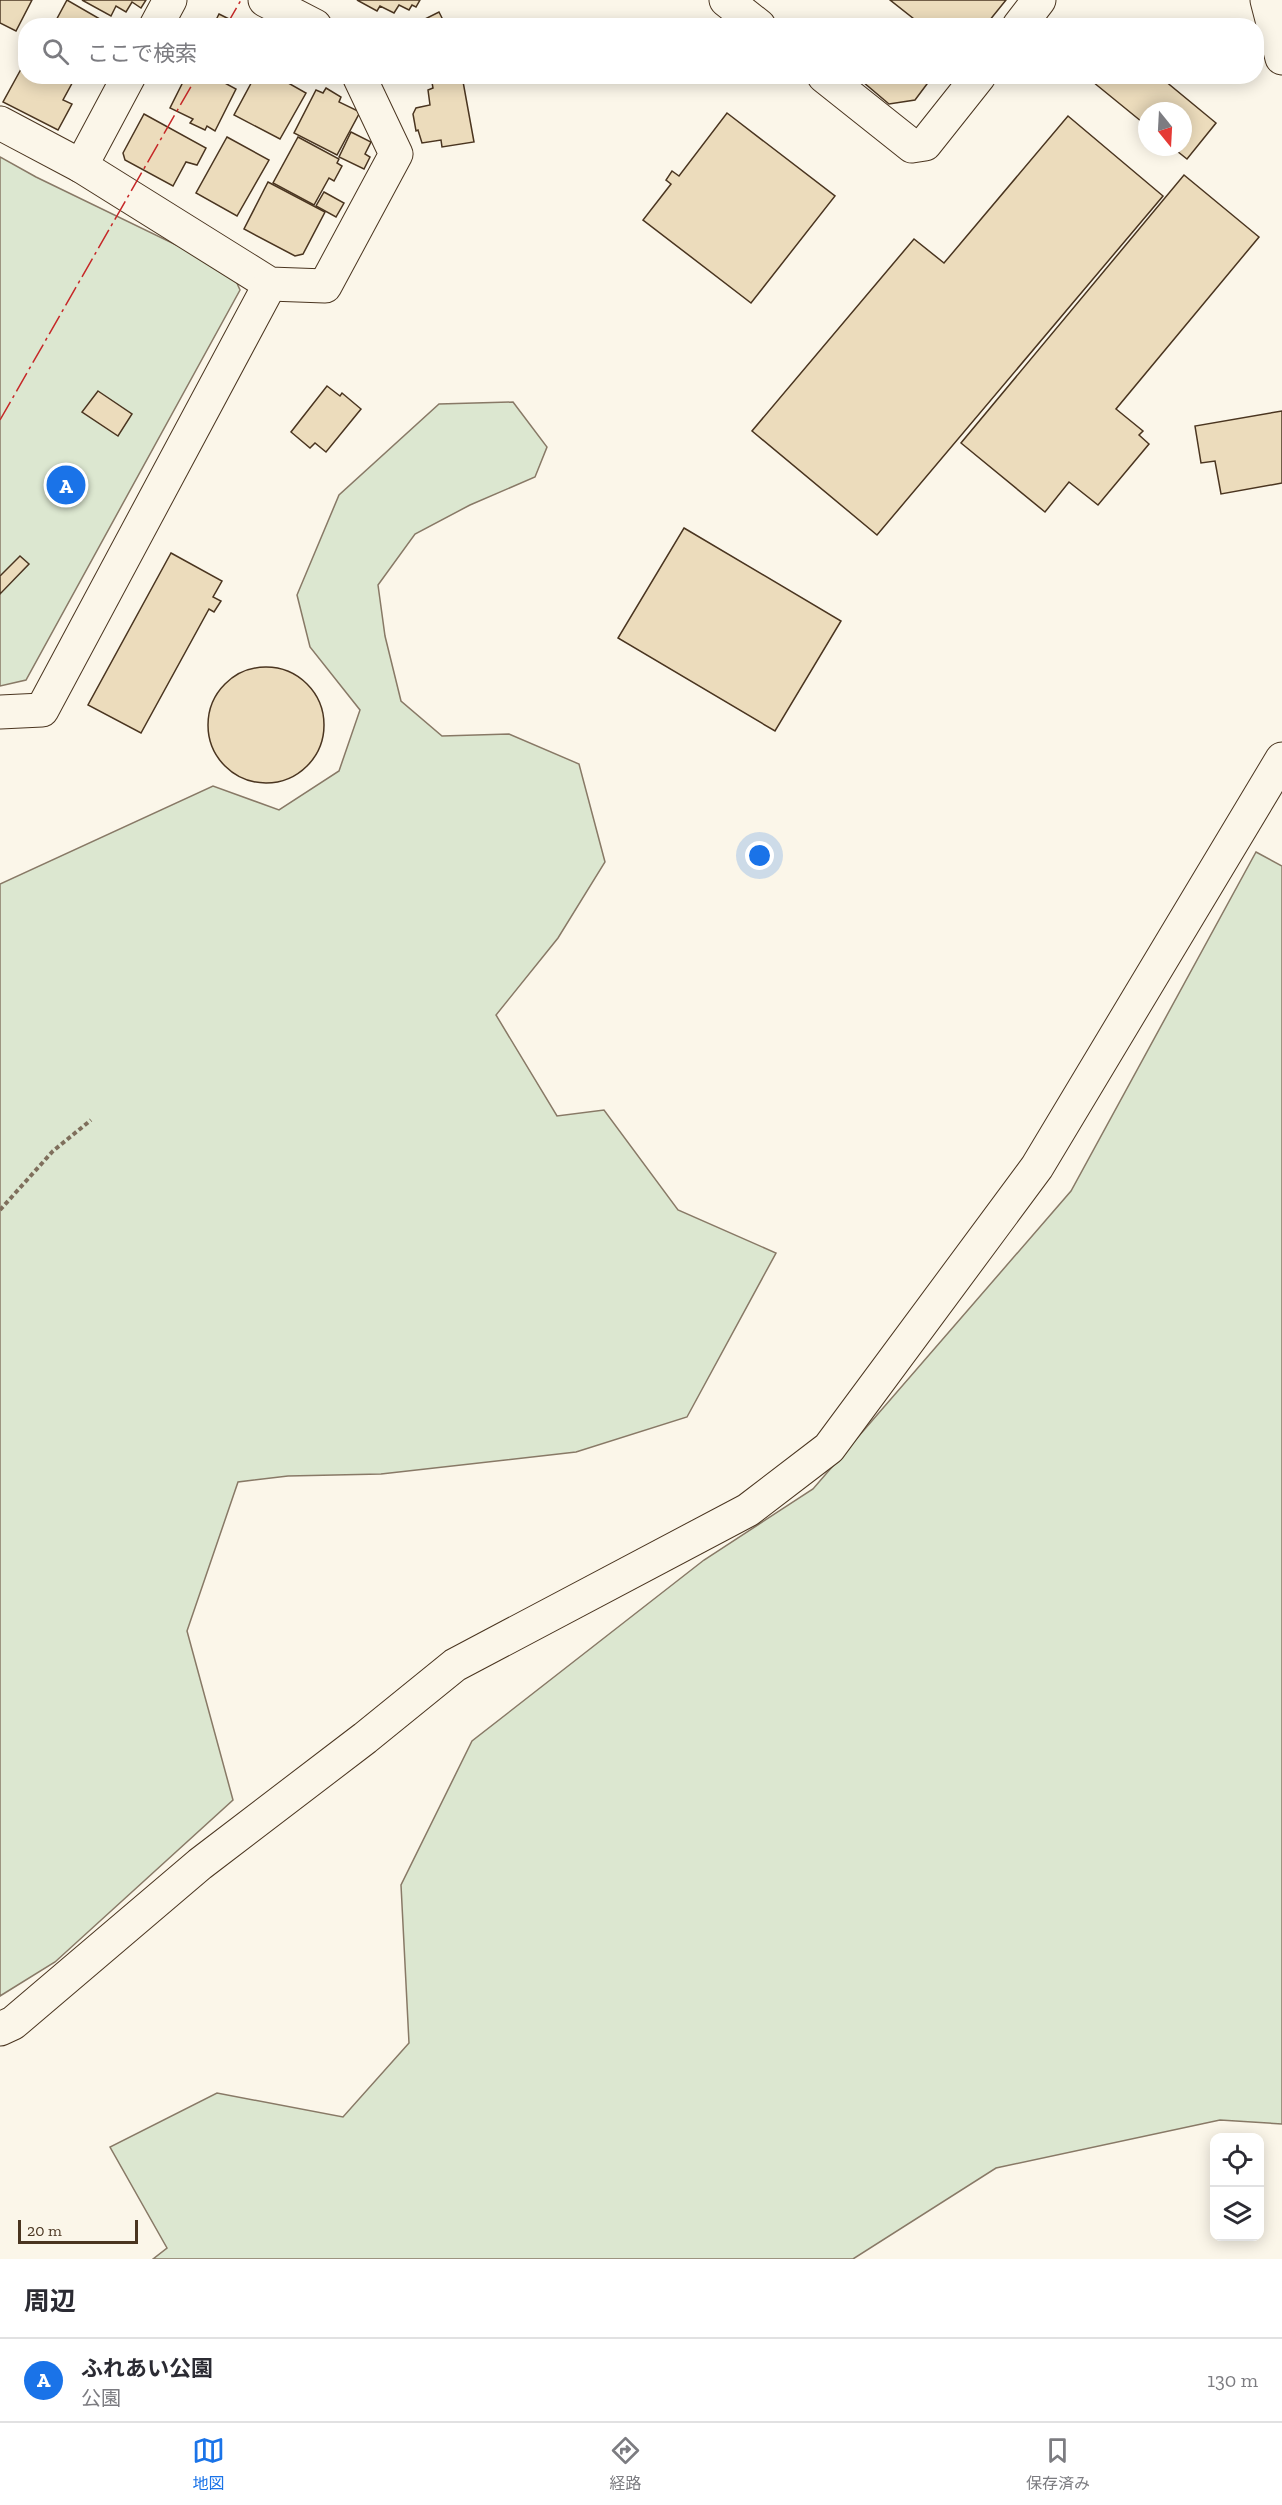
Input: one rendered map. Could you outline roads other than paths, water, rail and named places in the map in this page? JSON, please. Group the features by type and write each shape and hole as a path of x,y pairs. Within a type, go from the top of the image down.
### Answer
{"street":[{"path":"160,18 170,0"},
{"path":"265,0 300,18"},
{"path":"726,0 749,18"},
{"path":"1025,18 1039,0"},
{"path":"1267,0 1282,58"},
{"path":"81,166 125,84"},
{"path":"0,123 81,166 270,284 325,286 396,154 363,84"},
{"path":"834,84 912,146 925,144 973,84"},
{"path":"0,711 42,710 270,284"},
{"path":"0,2029 13,2023 200,1864 365,1738 455,1665 748,1510 829,1448 1037,1167 1282,759"}],"place":[{"name":"ふれあい公園","path":"66,485"}]}
